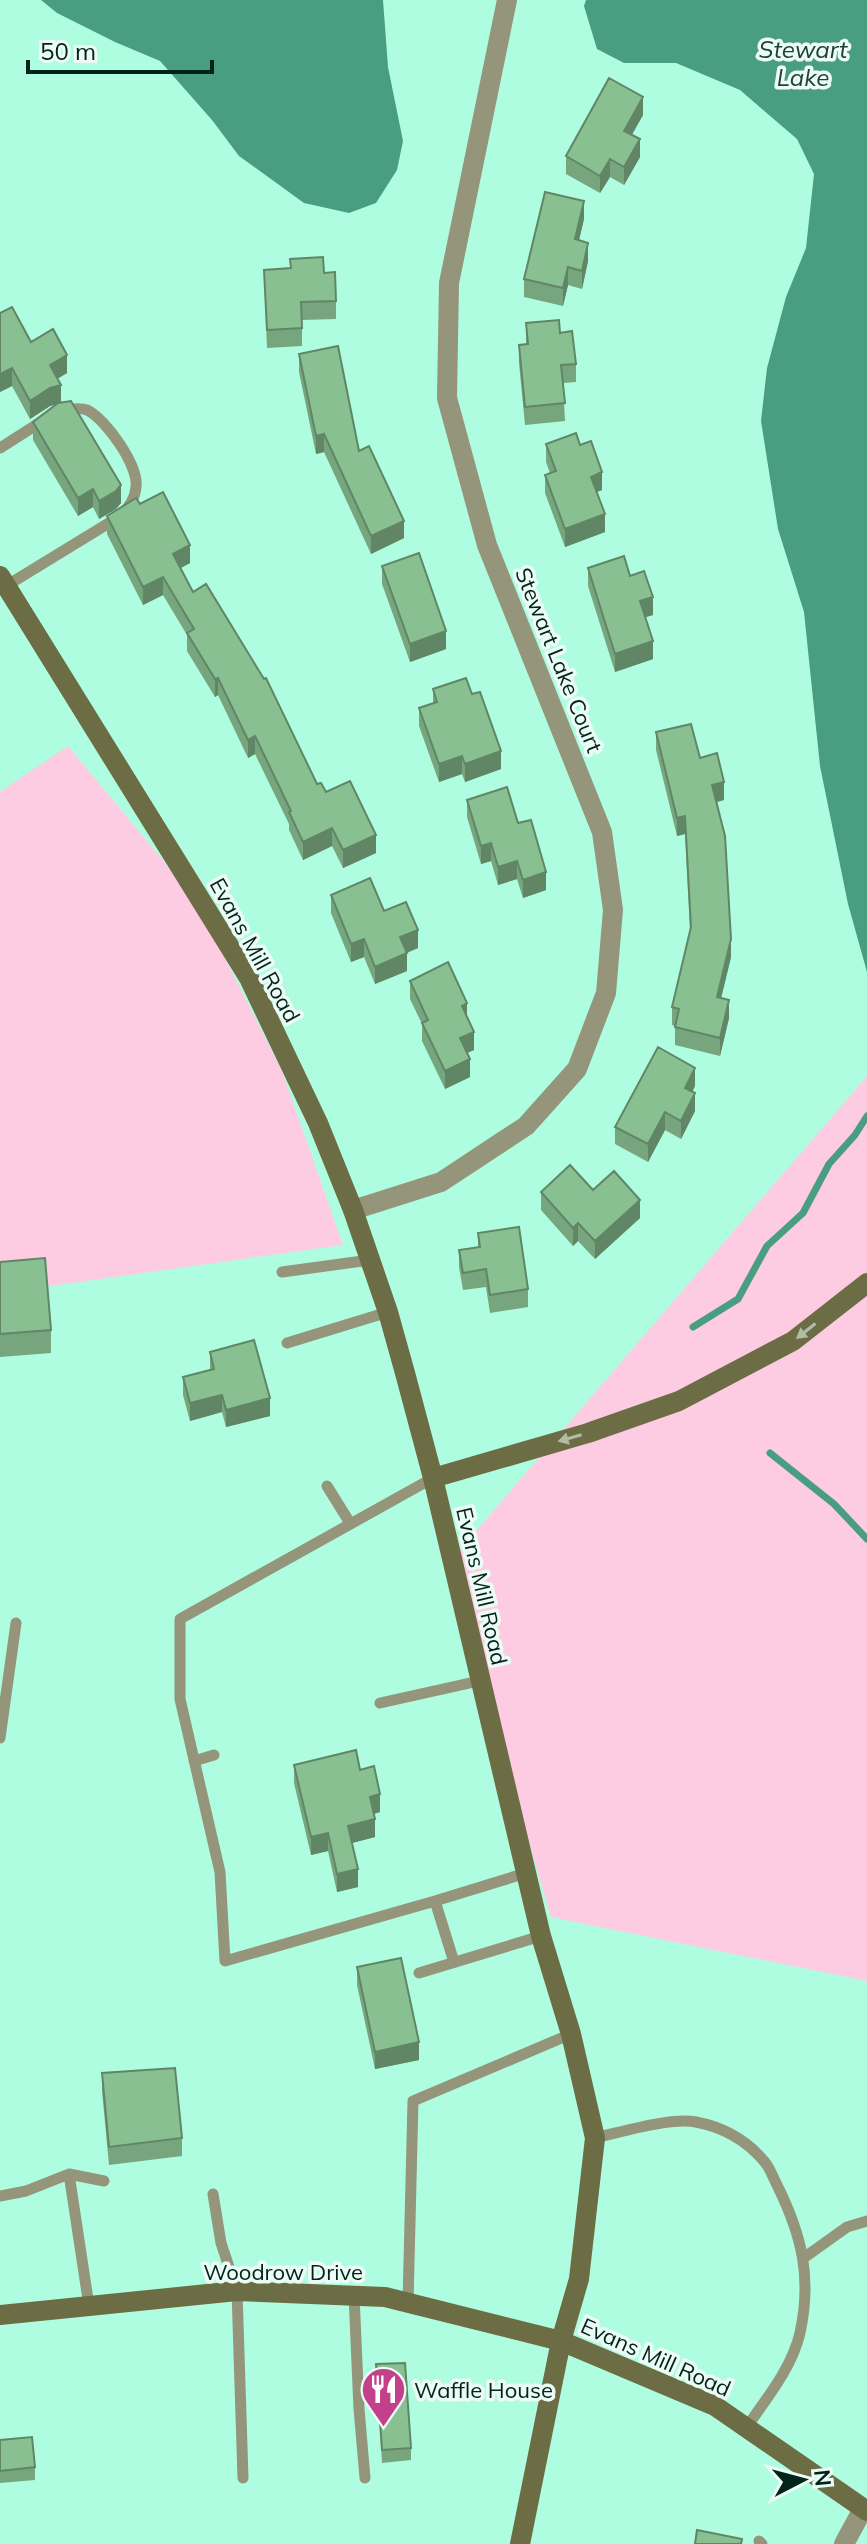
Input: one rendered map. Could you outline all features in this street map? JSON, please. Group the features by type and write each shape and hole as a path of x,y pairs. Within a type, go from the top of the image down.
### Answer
{"main road":[{"name":"Evans Mill Road","path":"3,581 249,978 318,1123 353,1210 388,1312 433,1478 541,1936 571,2034 595,2138 579,2279 561,2341 715,2406 865,2510"},
{"path":"433,1478 588,1433 679,1401 793,1341 867,1283"},
{"name":"Woodrow Drive","path":"0,2315 237,2291 354,2295 385,2297 561,2341"},
{"path":"520,2544 561,2341"}],"street":[{"name":"Stewart Lake Court","path":"353,1210 441,1182 526,1126 577,1069 606,993 613,910 602,832 487,545 447,398 449,283 507,0"},
{"path":"844,2544 865,2510"}],"lane":[{"path":"0,448 55,413 83,408 97,416 128,457 137,486 133,501 122,515 3,581"},
{"path":"282,1272 370,1260"},
{"path":"287,1343 388,1312"},
{"path":"433,1478 180,1619 180,1699 220,1872 225,1961 526,1873"},
{"path":"327,1486 350,1523"},
{"path":"0,1738 16,1623"},
{"path":"380,1703 479,1681"},
{"path":"194,1761 214,1755"},
{"path":"435,1901 454,1962"},
{"path":"419,1973 541,1936"},
{"path":"408,2303 413,2101 571,2034"},
{"path":"595,2138 693,2120 728,2131 765,2161 789,2210 805,2257 806,2293 800,2336 783,2374 746,2428"},
{"path":"69,2174 89,2306"},
{"path":"0,2196 26,2191 69,2174 104,2181"},
{"path":"213,2194 221,2243 237,2291 243,2478"},
{"path":"805,2257 847,2227 867,2221"},
{"path":"354,2295 365,2478"}],"shaded area":[{"path":"68,746 195,899 282,1071 343,1245 0,1293 0,792"},
{"path":"867,1076 867,1981 551,1917 488,1701 458,1552"}],"water":[{"path":"41,0 383,0 388,67 403,141 397,170 376,203 349,213 304,203 239,156 160,61 57,13"},
{"name":"Stewart Lake","path":"586,0 867,0 867,972 848,904 820,766 804,612 778,529 761,421 767,368 786,297 806,248 814,174 797,139 740,90 676,63 624,63 597,49 584,6"}],"building":[{"path":"609,78 643,97 624,131 640,139 624,167 610,159 600,176 566,156"},
{"path":"545,192 584,201 575,239 588,243 582,271 568,267 563,288 524,279"},
{"path":"323,257 324,273 335,272 336,301 301,302 302,328 267,330 264,270 291,268 290,259"},
{"path":"12,307 31,342 53,329 67,355 50,365 61,385 30,401 12,368 0,374 0,313"},
{"path":"559,320 560,333 572,331 576,364 561,365 565,403 525,407 519,345 528,344 526,323"},
{"path":"338,346 359,451 369,446 404,521 371,536 324,434 316,436 299,354"},
{"path":"71,401 121,485 99,501 93,489 78,498 33,422 58,403"},
{"path":"576,433 580,445 591,441 602,472 591,477 605,514 565,529 545,475 556,471 546,444"},
{"path":"163,492 190,545 173,554 193,592 206,584 266,678 317,784 321,783 326,792 350,781 376,835 343,850 332,828 303,842 255,736 248,740 218,678 215,679 187,633 194,629 163,577 143,587 107,516 136,498 140,504"},
{"path":"419,553 446,631 410,644 382,566"},
{"path":"624,556 630,576 644,571 653,597 640,601 653,641 615,654 588,568"},
{"path":"466,678 472,694 480,692 501,751 465,764 462,756 439,764 419,708 437,702 433,689"},
{"path":"691,724 700,758 717,753 724,782 712,785 725,836 731,939 717,997 729,1000 720,1038 675,1027 679,1009 672,1007 691,927 685,816 677,818 656,732"},
{"path":"507,787 518,823 531,820 546,872 523,880 517,861 498,867 491,843 481,846 467,800"},
{"path":"370,878 384,911 406,902 418,930 400,937 407,953 375,967 364,939 351,944 331,895"},
{"path":"448,962 467,1003 462,1006 474,1032 460,1038 470,1059 445,1071 422,1023 428,1020 410,981"},
{"path":"658,1047 695,1068 685,1088 695,1093 681,1121 665,1112 648,1144 615,1127"},
{"path":"570,1165 593,1190 614,1171 640,1200 595,1241 578,1223 573,1228 541,1192"},
{"path":"519,1227 528,1289 490,1295 486,1269 463,1273 459,1250 480,1247 478,1233"},
{"path":"45,1258 51,1330 0,1334 0,1262"},
{"path":"254,1340 270,1398 226,1410 222,1395 190,1403 183,1377 214,1369 210,1352"},
{"path":"356,1750 360,1770 374,1766 380,1794 370,1797 375,1819 348,1826 358,1869 337,1874 328,1833 311,1837 294,1765"},
{"path":"401,1958 419,2042 375,2052 357,1967"},
{"path":"175,2068 182,2138 109,2147 102,2073"},
{"path":"405,2363 411,2448 382,2450 376,2364"},
{"path":"32,2437 35,2467 0,2471 0,2440"},
{"path":"697,2530 742,2539 741,2544 695,2544"}],"waterway":[{"path":"693,1327 738,1299 767,1246 803,1213 829,1164 867,1116"},
{"path":"770,1453 834,1504 867,1539"}],"place":[{"name":"Waffle House","path":"383,2429"}]}
